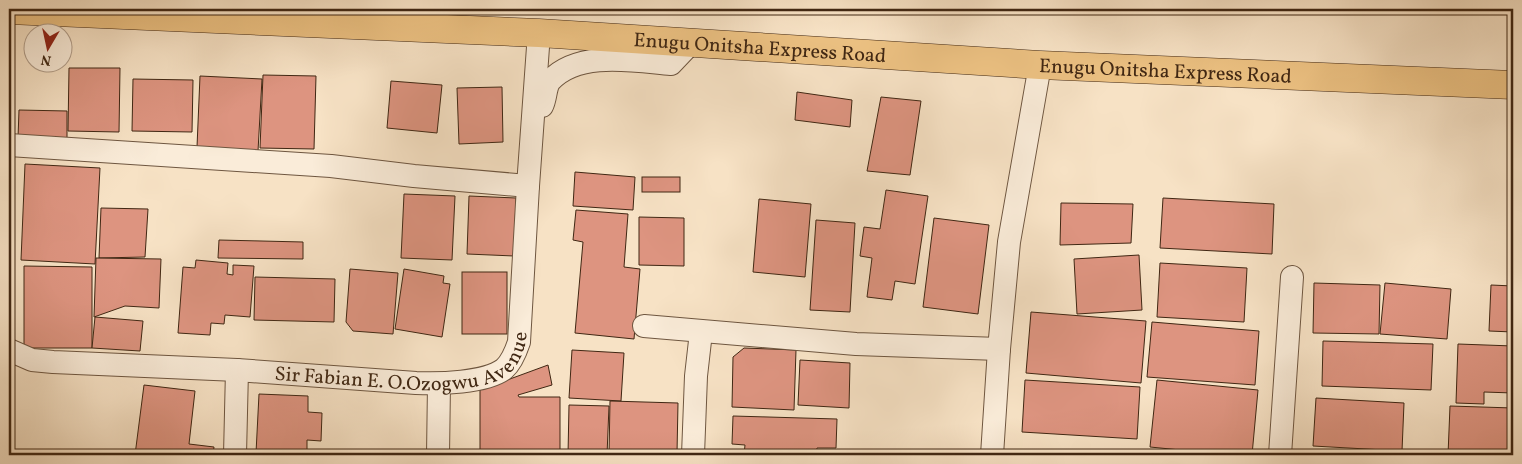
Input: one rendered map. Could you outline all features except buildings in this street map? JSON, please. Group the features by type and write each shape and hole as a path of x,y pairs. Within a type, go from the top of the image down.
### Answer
{"highway":[{"name":"Enugu Onitsha Express Road","path":"9,10 539,33 690,44 1040,64 1513,85"}],"street":[{"name":"Sir Fabian E. O.Ozogwu Avenue","path":"9,350 32,360 53,362 237,370 439,384 486,377 504,369 514,355 519,342 539,33"},
{"path":"533,119 545,101 548,82 561,72 580,63 611,60 672,64 690,44"},
{"path":"992,455 1009,242 1040,64"},
{"path":"9,145 331,166 414,176 528,186"},
{"path":"1280,455 1292,277"},
{"path":"644,326 856,344 999,349"},
{"path":"693,455 696,376 701,332"},
{"path":"235,455 237,370"},
{"path":"438,455 439,384"}]}
